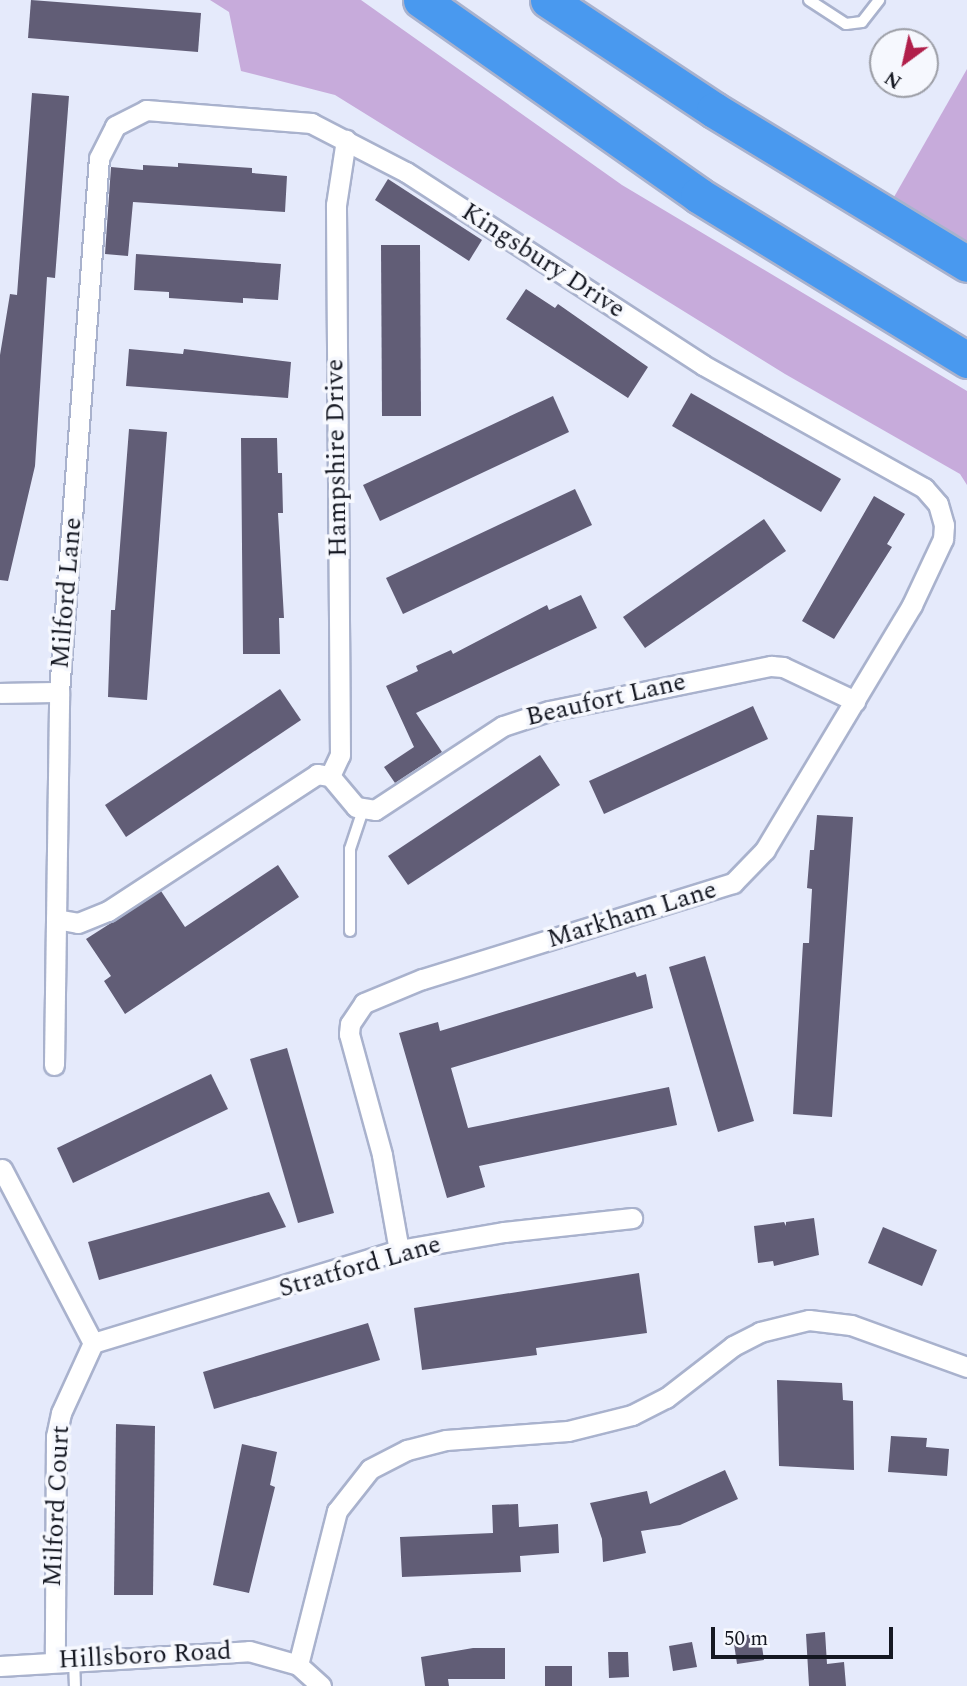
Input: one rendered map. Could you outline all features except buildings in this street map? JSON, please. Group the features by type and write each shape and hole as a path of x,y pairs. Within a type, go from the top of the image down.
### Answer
{"highway":[{"path":"421,0 698,195 967,360"},
{"path":"548,0 713,110 967,264"}],"street":[{"name":"Kingsbury Drive","path":"115,126 128,116 159,109 311,122 406,172 703,365 924,488 941,510"},
{"name":"Milford Lane","path":"54,1065 59,692 99,158 115,126"},
{"name":"Hampshire Drive","path":"330,776 340,755 336,233 346,139"},
{"name":"Markham Lane","path":"399,1250 382,1155 349,1034 350,1024 364,1003 422,979 733,883 765,850 912,606 943,539 941,510"},
{"name":"Beaufort Lane","path":"363,810 387,806 503,726 549,710 771,666 783,667 855,701"},
{"path":"0,693 59,692"},
{"path":"56,919 78,923 108,911 303,781 317,775 330,776 343,796 363,810"},
{"path":"2,1169 93,1343"},
{"name":"Stratford Lane","path":"93,1343 399,1250 504,1232 632,1218"},
{"path":"298,1665 337,1511 370,1469 407,1450 446,1440 568,1431 625,1417 666,1398 733,1346 760,1332 809,1320 850,1325 967,1367"},
{"name":"Milford Court","path":"65,1660 56,1436 61,1413 93,1343"},
{"name":"Hillsboro Road","path":"0,1666 249,1651 298,1665 321,1686"}],"lane":[{"path":"809,0 846,24 862,22 879,0"},
{"path":"350,931 350,849 363,810"},
{"path":"65,1660 75,1686"}],"shaded area":[{"path":"210,0 361,0 622,185 967,391 967,485 960,474 785,374 335,95 241,71 229,12"},
{"path":"967,69 967,244 894,197"}]}
